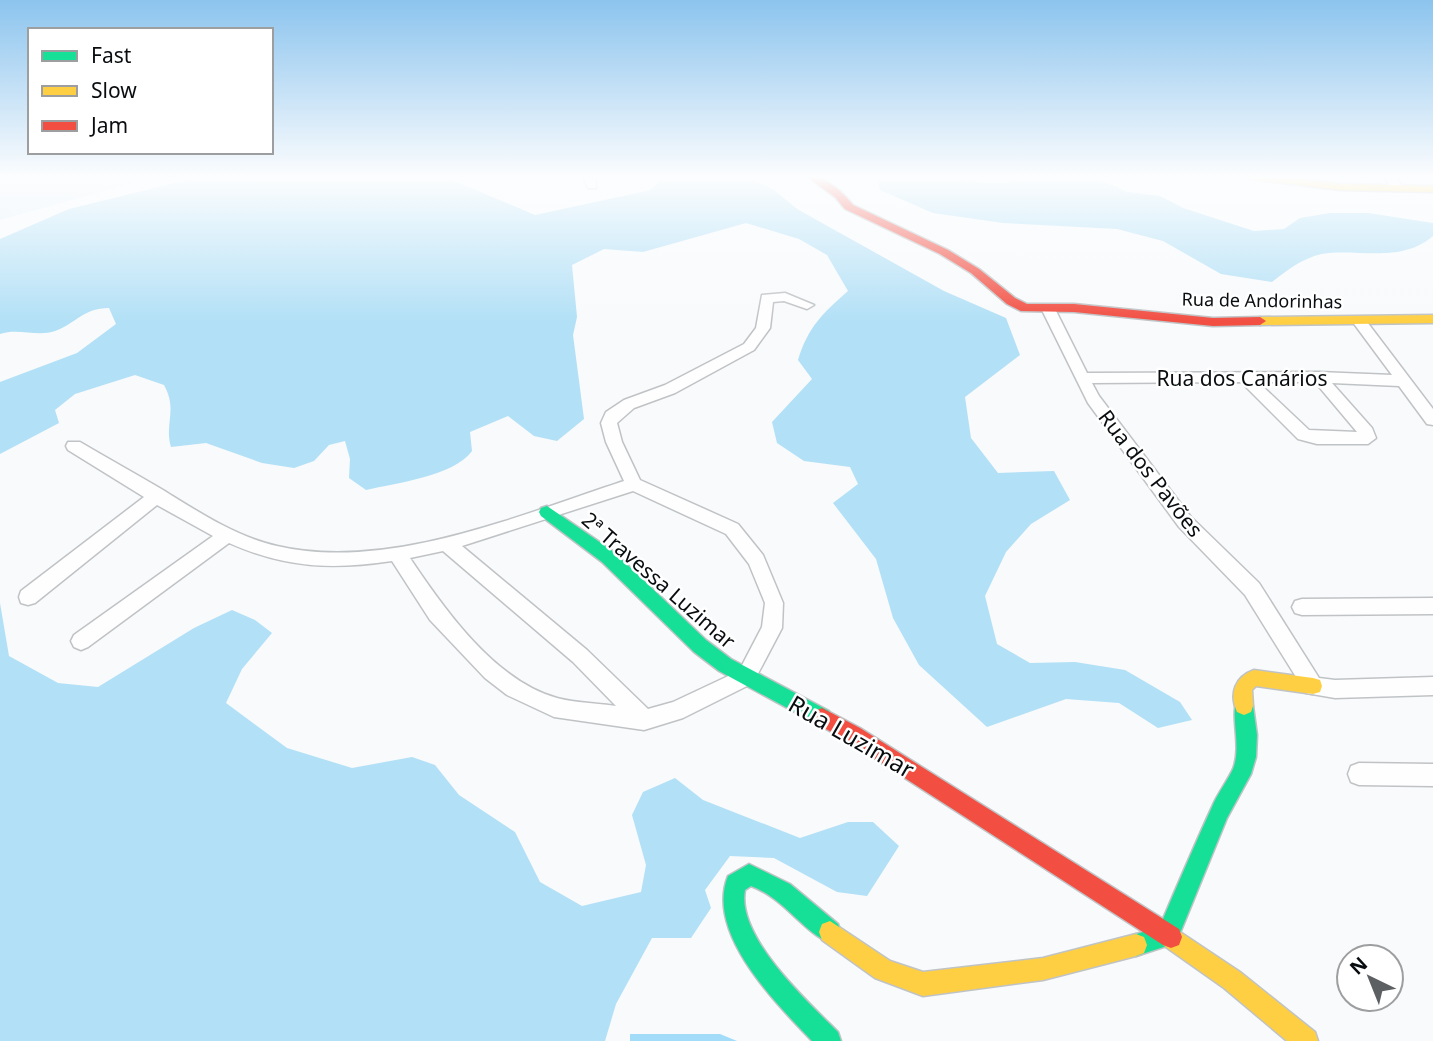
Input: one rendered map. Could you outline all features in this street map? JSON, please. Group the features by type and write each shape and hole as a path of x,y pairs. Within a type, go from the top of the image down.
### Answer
{"street":[{"name":"Rua de Andorinhas","path":"888,225 926,242 968,267 1011,301 1025,308 1049,310 1074,307 1213,322 1433,319"},
{"path":"397,554 437,614 484,665 514,688 554,707 644,720 676,711 746,677 772,628 774,614 770,589 757,560 732,529 634,484 614,442 609,423 612,416 629,404 670,389 749,346 763,328 767,298 785,297 807,305"},
{"name":"Rua dos Pavões","path":"1049,310 1068,343 1081,378 1117,431 1185,522 1252,589 1316,687"},
{"path":"1359,321 1433,420"},
{"path":"1244,377 1304,435 1368,439 1366,432 1319,377"},
{"name":"Rua dos Canários","path":"1081,378 1319,377 1403,381"},
{"path":"74,446 227,535 276,554 327,561 397,554 446,542 634,484"},
{"path":"27,597 158,495"},
{"name":"2ª Travessa Luzimar","path":"547,512 608,557 706,651 746,677"},
{"path":"81,641 227,535"},
{"path":"446,542 580,656 644,720"},
{"path":"1303,607 1433,607"},
{"name":"Rua Luzimar","path":"746,677 853,734 1168,934 1232,980 1306,1041"},
{"path":"829,1041 788,999 744,938 734,908 734,893 737,883 749,875 763,877 785,892 849,949 888,974 920,984 1028,974 1096,959 1168,934 1220,811 1244,765 1247,735 1242,687 1245,682 1254,678 1316,687 1433,686"},
{"path":"1359,774 1433,775"}],"shaded area":[{"path":"33,225 740,225 643,252 604,249 572,265 577,317 573,335 584,419 557,441 534,436 508,416 470,432 472,451 452,467 424,477 366,490 349,478 350,459 345,441 329,445 314,461 294,468 262,463 206,443 171,447 171,410 164,385 135,375 75,394 55,410 59,423 0,454 0,382 77,353 116,324 109,308 93,310 48,333 0,334 0,239"},
{"path":"751,225 825,225 944,291 1006,318 1020,355 965,397 971,438 998,473 1054,471 1070,500 1031,524 1006,552 985,596 997,644 1030,663 1075,662 1125,670 1180,702 1192,720 1158,728 1119,703 1066,699 987,727 919,665 893,618 876,559 833,503 858,484 850,467 804,461 777,443 772,422 812,379 798,360 802,348 817,321 848,291 827,255 799,239"},
{"path":"1033,225 1234,225 1254,231 1284,229 1290,225 1433,225 1433,236 1421,244 1396,252 1321,254 1298,263 1272,282 1221,274 1163,241 1117,229"},
{"path":"0,603 9,656 58,683 98,687 194,628 232,610 255,620 272,633 242,669 226,703 287,748 352,768 412,757 435,765 459,795 515,832 540,882 582,906 641,892 646,865 632,815 643,792 675,778 703,800 800,838 848,822 873,822 899,846 867,896 837,892 774,858 730,856 705,890 711,908 691,938 652,938 616,1004 605,1041 0,1041"},
{"path":"630,1034 720,1034 737,1041 630,1041"}],"traffic: fast":[{"path":"547,512 608,557 700,646 725,665 822,717"},
{"path":"1136,945 1168,935 1220,811 1241,774 1246,757 1247,735 1244,706"},
{"path":"829,1041 770,975 743,935 735,917 733,900 736,884 749,875 761,879 792,899 830,932"}],"traffic: slow":[{"path":"1260,321 1433,319"},
{"path":"1244,706 1243,689 1246,683 1254,678 1313,686"},
{"path":"830,932 883,970 923,984 1043,969 1136,945"},
{"path":"1171,937 1232,980 1306,1041"}],"traffic: jam":[{"path":"886,225 944,252 975,271 1011,301 1025,308 1074,308 1213,322 1260,321"},
{"path":"822,717 853,734 1171,937"}]}
